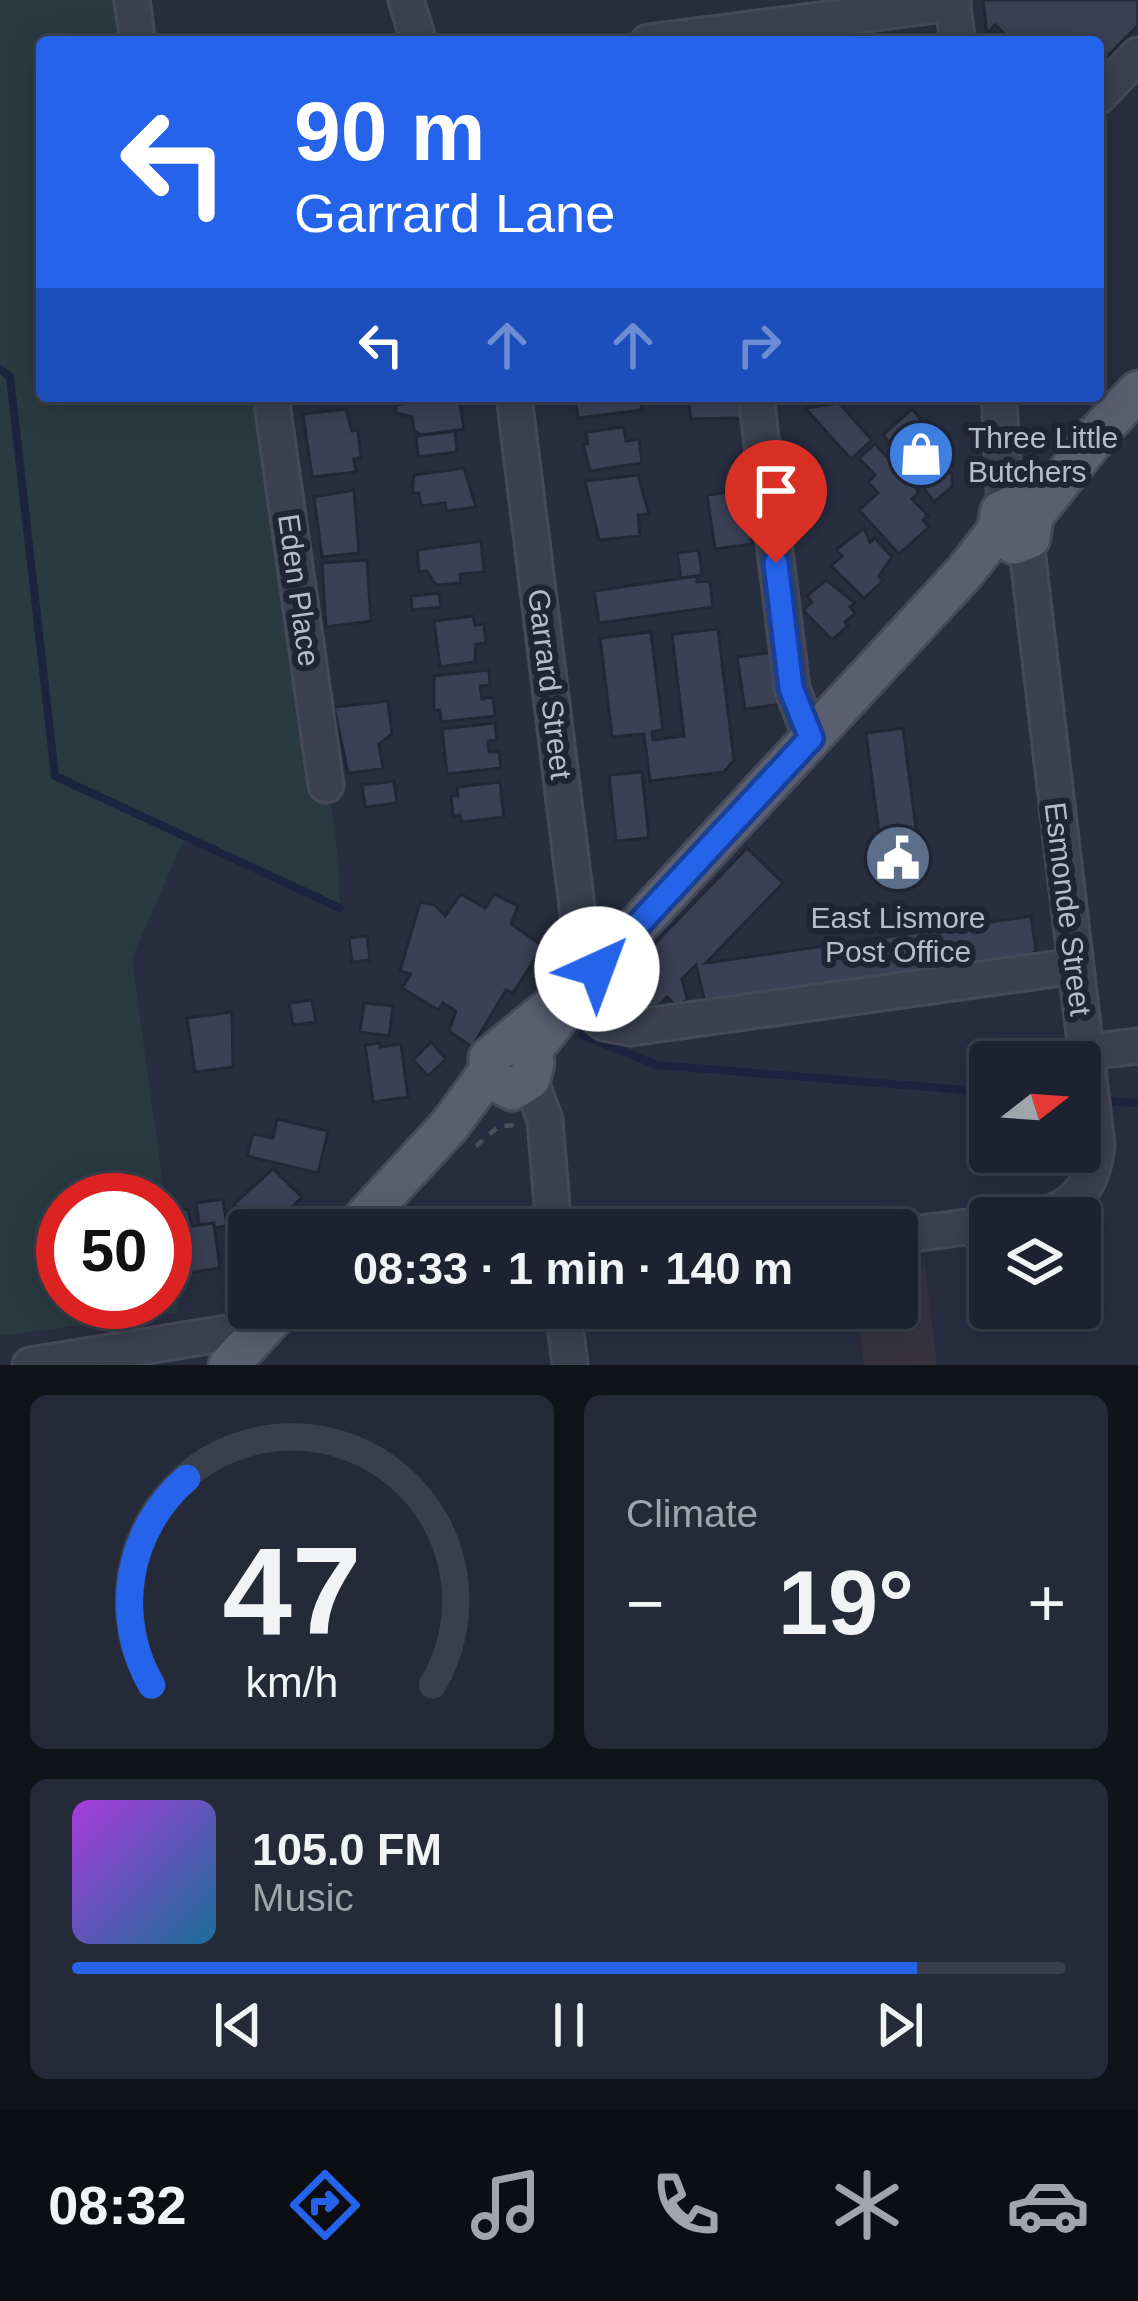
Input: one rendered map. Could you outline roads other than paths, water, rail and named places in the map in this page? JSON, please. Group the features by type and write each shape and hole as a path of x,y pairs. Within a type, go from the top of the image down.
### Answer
{"main road":[{"path":"372,1209 450,1124 512,1071 586,982 1138,391"},
{"path":"229,1365 262,1329"}],"street":[{"path":"132,0 137,36"},
{"path":"406,0 417,36"},
{"path":"724,36 953,2 957,36"},
{"path":"1104,91 1138,55"},
{"name":"Eden Place","path":"273,402 326,784"},
{"name":"Garrard Street","path":"515,402 586,982"},
{"path":"757,402 791,688 811,738"},
{"name":"Esmonde Street","path":"1000,406 1085,1041"},
{"path":"586,982 604,1023 631,1028 1075,966"},
{"path":"1101,1050 1138,1046"},
{"path":"512,1071 545,1120 552,1209"},
{"path":"918,1233 969,1227"},
{"path":"30,1365 228,1326"},
{"path":"566,1329 570,1365"}],"waterway":[{"path":"0,369 10,377 55,776 340,908"},
{"path":"582,1035 657,1065 969,1090"},
{"path":"1101,1101 1138,1103"}],"place":[{"name":"Three Little Butchers","path":"921,454"},
{"name":"East Lismore Post Office","path":"898,858"}]}
